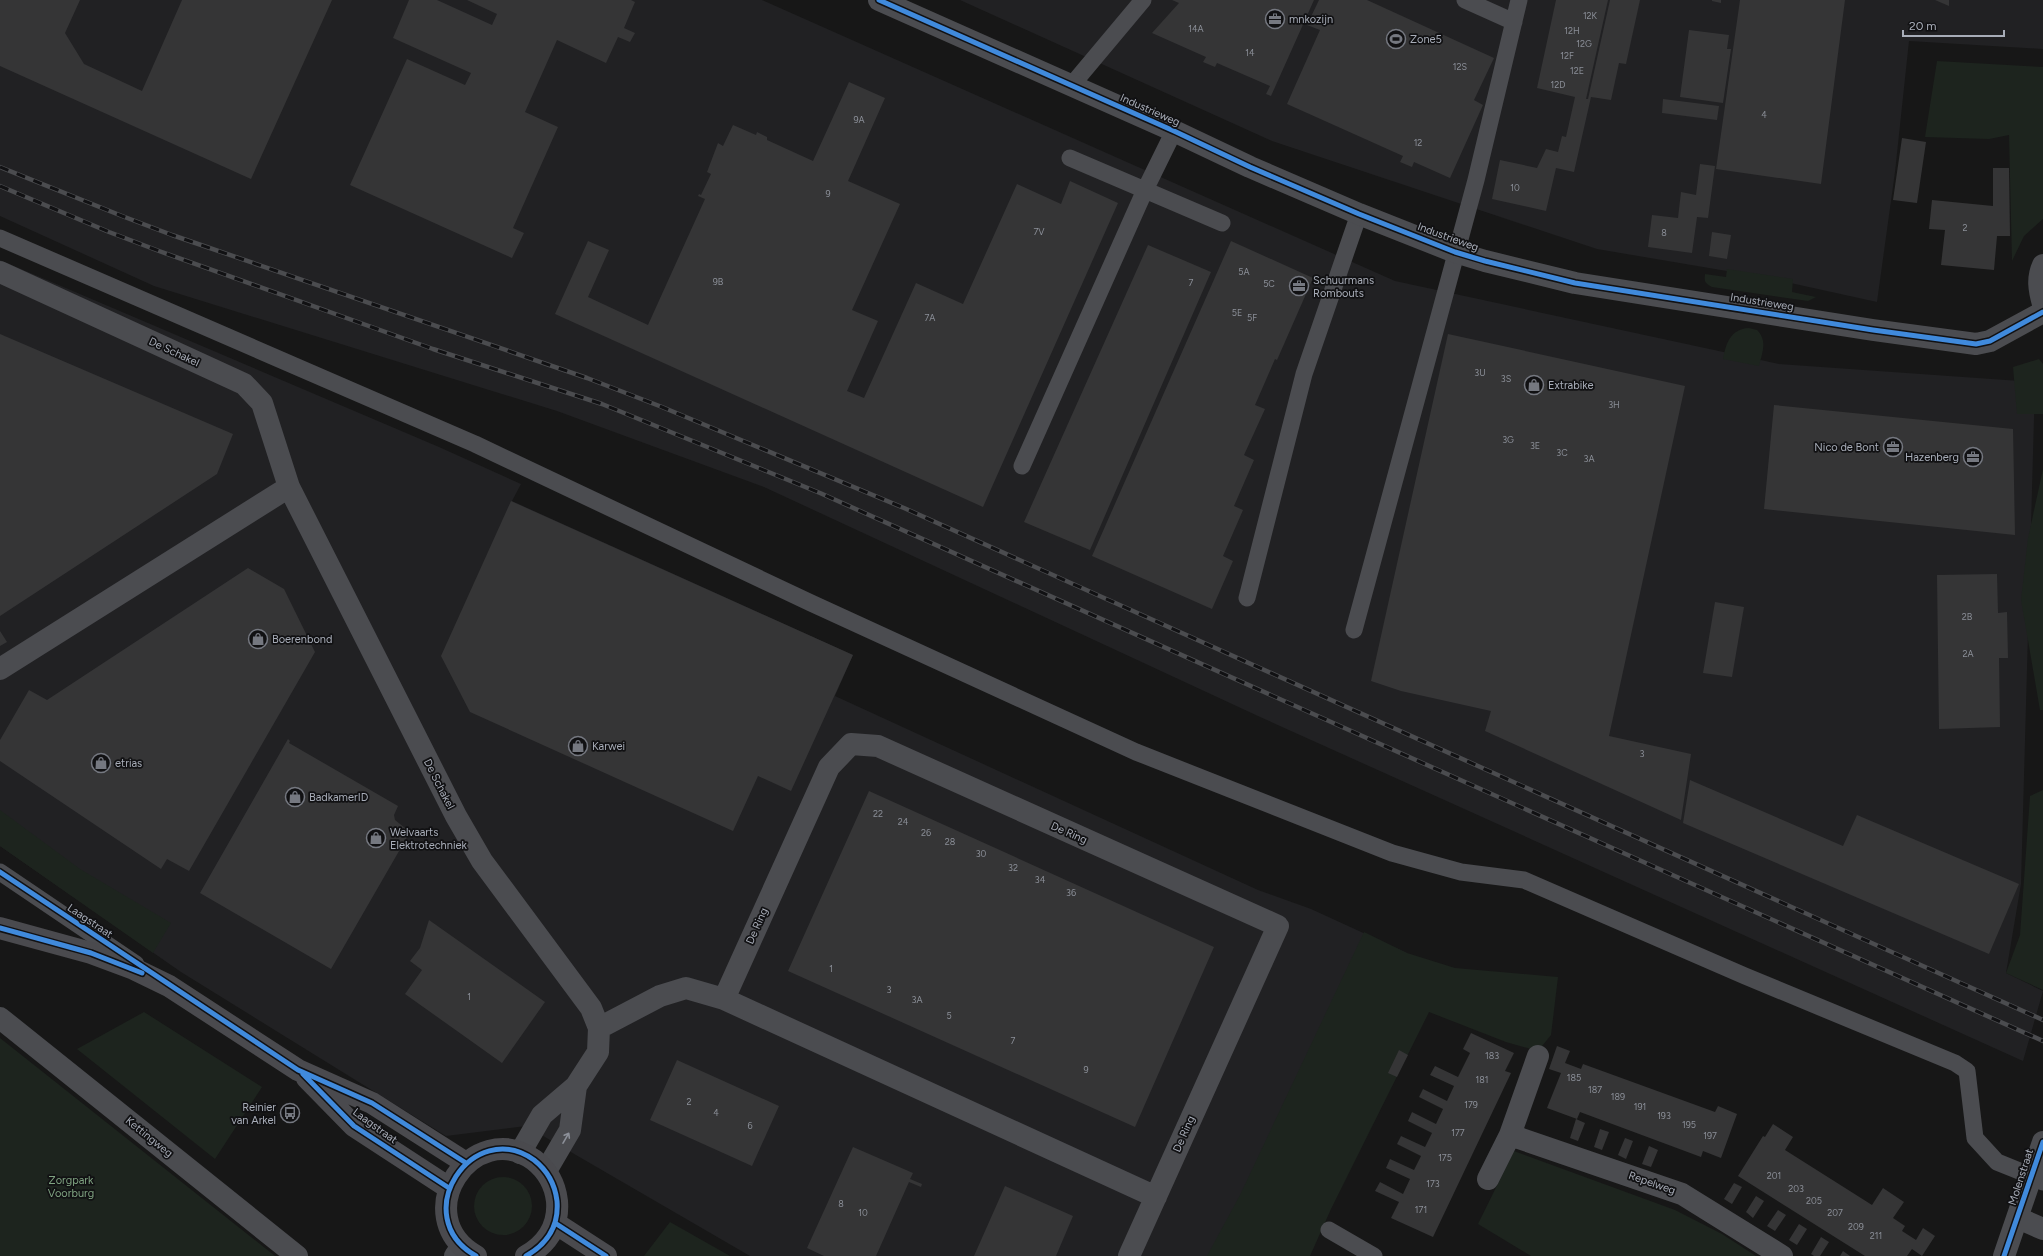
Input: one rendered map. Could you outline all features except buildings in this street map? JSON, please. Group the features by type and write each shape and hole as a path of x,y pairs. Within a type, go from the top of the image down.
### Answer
{"main road":[{"name":"Laagstraat","path":"0,928 91,953 134,969 169,986 298,1070 372,1103 466,1163"},
{"name":"Laagstraat","path":"298,1070 354,1126 449,1188"},
{"path":"464,1253 448,1222 446,1207 449,1188 455,1176 466,1163 477,1156 495,1151 506,1150 520,1153 531,1159 546,1171 556,1193 558,1211 555,1223 549,1237 537,1254"},
{"path":"555,1223 606,1256"}],"street":[{"name":"Industrieweg","path":"879,0 1174,131 1250,167 1360,214 1455,252 1485,261 1575,283 1873,330 1976,344 1990,341 2043,312"},
{"path":"2043,265 2040,272 2038,289 2043,304"},
{"name":"De Schakel","path":"0,272 244,384 262,403 288,487 456,816 482,861 591,1008 599,1028 598,1052 576,1086 542,1115 520,1153"},
{"path":"0,669 288,487"},
{"name":"De Ring","path":"724,999 829,767 851,744 878,746 1278,926 1129,1256"},
{"path":"599,1028 660,996 686,988 724,999 1156,1197"},
{"name":"Kettingweg","path":"0,1018 297,1256"},
{"path":"1488,1179 1510,1134 1538,1056"},
{"name":"De Schakel","path":"546,1171 570,1130 576,1086"},
{"name":"Repelweg","path":"1510,1134 1682,1194 1782,1256"},
{"name":"Molenstraat","path":"2018,1218 2038,1179 2043,1142"},
{"path":"2004,1256 2018,1218 2043,1229"}],"lane":[{"path":"1071,86 1143,0"},
{"path":"1465,0 1514,22"},
{"name":"Industrieweg","path":"1455,252 1476,180 1519,0"},
{"path":"1022,466 1145,190 1174,131"},
{"path":"1070,158 1222,223"},
{"path":"1246,598 1306,368 1360,214"},
{"path":"0,238 475,444 811,603 1136,752 1392,853 1461,872 1524,880 1745,976 1955,1063 1967,1071 1975,1138 1997,1162 2038,1179"},
{"path":"1354,630 1455,252"},
{"name":"Laagstraat","path":"0,872 169,986"},
{"path":"1329,1230 1374,1256"}],"shaded area":[{"path":"0,0 762,0 1395,281 1779,364 2035,382 2021,884 2006,973 2043,991 2023,1061 1258,716 764,487 557,411 154,286 0,216"},
{"path":"960,0 2043,0 2043,49 1909,41 1895,172 1877,302 1768,278 1597,249 1272,141"},
{"path":"0,260 439,447 521,484 512,501 853,655 835,696 1258,890 1311,909 1407,953 1271,1256 750,1256 526,1126 446,1136 181,972 0,846"}],"green space":[{"path":"1937,61 2043,67 2043,219 2024,236 2012,261 2009,135 1989,139 1925,137"},
{"path":"1727,269 1793,279 1792,292 1816,297 1808,301 1712,287 1708,285 1705,279 1705,274 1726,277"},
{"path":"1749,328 1757,330 1762,338 1763,352 1759,366 1723,359 1730,338 1733,334 1737,331"},
{"path":"2039,359 2043,364 2043,414 2017,414 2013,367"},
{"path":"2043,469 2043,710 2040,710 2021,600 2028,538"},
{"path":"2043,790 2043,990 2006,973 2020,935 2030,796"},
{"path":"0,810 80,869 171,923 153,953 0,846"},
{"path":"1364,932 1407,953 1455,968 1558,977 1551,1035 1538,1051 1506,1042 1429,1012 1331,1209 1310,1256 1207,1256 1240,1195"},
{"path":"144,1012 262,1087 215,1159 77,1049"},
{"name":"Zorgpark Voorburg","path":"0,1038 275,1256 0,1256"},
{"path":"1514,1151 1675,1210 1722,1234 1756,1256 1531,1256 1478,1224"},
{"path":"503,1177 514,1179 527,1190 530,1195 532,1206 530,1217 519,1230 514,1233 503,1235 492,1233 479,1222 476,1217 474,1206 476,1195 487,1182 492,1179"},
{"path":"670,1222 730,1256 644,1256"}],"railway":[{"path":"0,167 172,235 587,378 662,407 904,508 2043,1020"},
{"path":"0,186 109,232 159,251 433,349 602,404 820,493 2043,1041"}],"cycle path":[{"path":"879,0 1174,131 1250,167 1359,214 1455,252 1485,261 1575,283 1873,330 1976,344 1990,341 2043,312"},
{"path":"0,872 298,1070 372,1103 466,1163"},
{"path":"0,928 91,953 142,973"},
{"path":"303,1074 354,1126 449,1188"},
{"path":"2004,1256 2043,1142"},
{"path":"476,1256 456,1239 447,1218 448,1196 456,1176 470,1160 489,1151 511,1150 534,1160 547,1173 553,1183 557,1201 554,1226 546,1240 526,1256"},
{"path":"555,1223 606,1256"}],"place":[{"name":"mnkozijn","path":"1275,19"},
{"name":"Zone5","path":"1396,39"},
{"name":"Schuurmans Rombouts","path":"1299,286"},
{"name":"Extrabike","path":"1534,385"},
{"name":"Nico de Bont","path":"1893,447"},
{"name":"Hazenberg","path":"1973,457"},
{"name":"Boerenbond","path":"258,639"},
{"name":"Karwei","path":"578,746"},
{"name":"etrias","path":"101,763"},
{"name":"BadkamerID","path":"295,797"},
{"name":"Welvaarts Elektrotechniek","path":"376,838"},
{"name":"Reinier van Arkel","path":"290,1113"}]}
